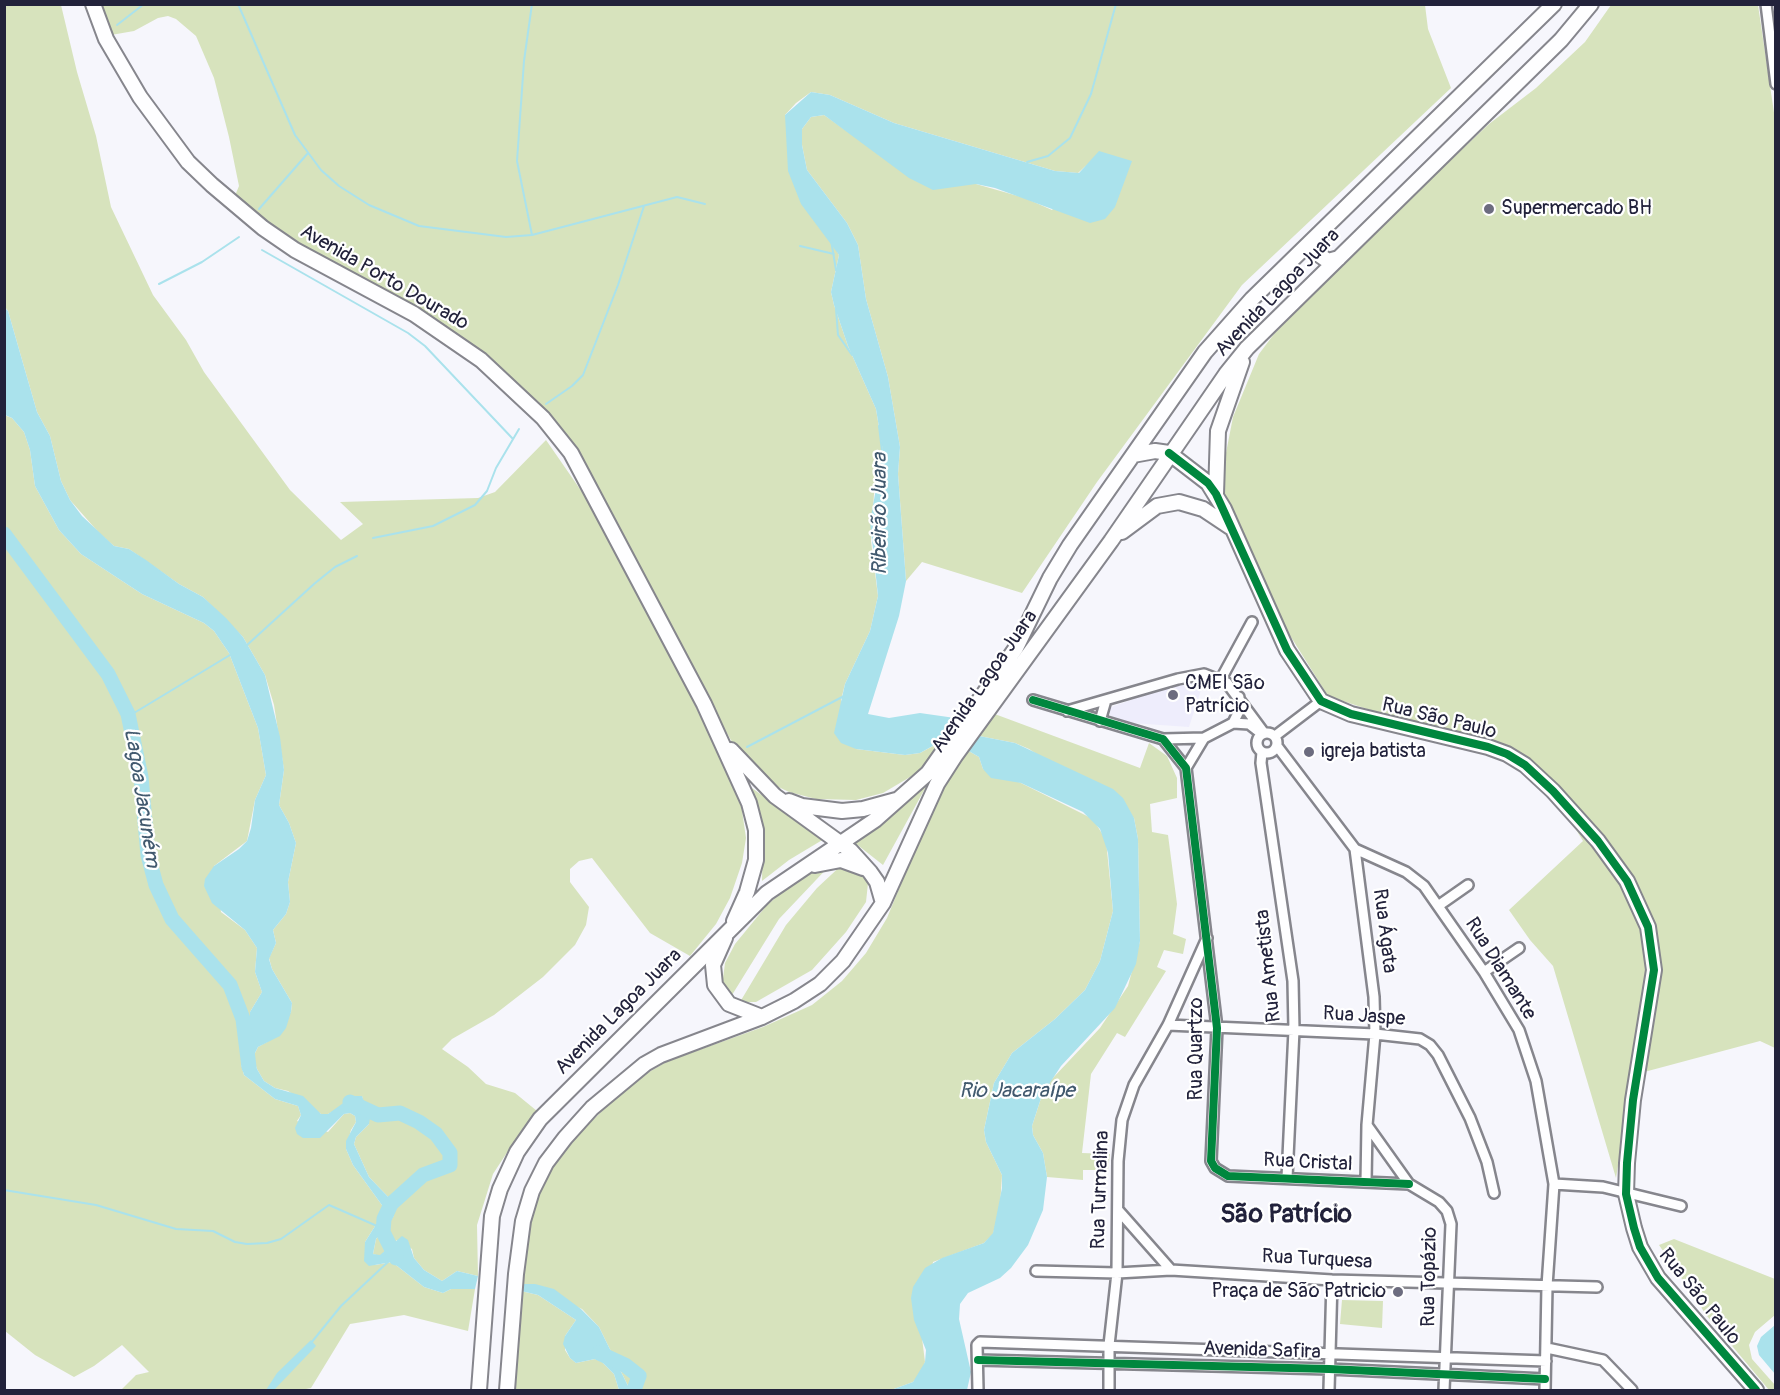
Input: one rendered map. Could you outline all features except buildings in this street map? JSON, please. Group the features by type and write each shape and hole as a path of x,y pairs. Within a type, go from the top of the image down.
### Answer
{"main road":[{"name":"Avenida Porto Dourado","path":"93,4 106,39 140,97 176,147 212,185 263,228 295,250 449,336 514,388 543,418 571,453 648,594 722,739"},
{"name":"Avenida Lagoa Juara","path":"978,714 1016,648 1059,563 1225,327 1554,4"},
{"name":"Avenida Lagoa Juara","path":"507,1390 516,1274 523,1221 532,1191 546,1162 592,1108 645,1064 661,1055 762,1017 794,1001 820,984 843,961 883,903 950,754 1111,541 1170,453 1247,348 1561,40 1591,4"},
{"path":"1339,258 1332,261 1324,259 1318,254 1317,244 1351,203"},
{"path":"1216,494 1218,431 1247,348"},
{"path":"1133,455 1155,451 1170,453 1208,483 1216,494 1287,650 1321,700"},
{"path":"1111,541 1144,513 1168,503 1179,502 1203,508 1230,526"},
{"name":"Rua São Paulo","path":"1321,700 1351,714 1488,747 1508,754 1525,765 1553,791 1598,841 1628,881 1648,927 1654,970 1633,1100 1626,1194 1641,1247 1658,1278 1756,1390"},
{"path":"722,739 775,796 851,851 877,882 883,903"},
{"path":"722,739 749,803 756,830 756,860 747,892 713,965 715,985 729,1004 762,1017"},
{"name":"Avenida Lagoa Juara","path":"479,1390 492,1216 500,1189 517,1152 540,1119 767,893 840,844 901,798 950,754"},
{"path":"775,796 802,806 842,811 863,809 901,798"},
{"path":"804,867 841,860 870,872"}],"street":[{"path":"1766,4 1776,84"},
{"path":"1221,679 1252,622"},
{"path":"1067,711 1194,675 1221,679 1239,697 1263,734"},
{"path":"1233,723 1239,711 1239,697"},
{"path":"1033,700 1164,739 1204,738 1233,723 1249,724 1263,734 1275,736 1321,700"},
{"path":"1100,721 1106,700"},
{"path":"1263,734 1257,741 1262,752 1273,752 1277,746 1275,736"},
{"path":"1164,739 1186,768 1204,738"},
{"name":"Rua Diamante","path":"1277,746 1356,849 1406,872 1424,886 1484,972 1519,1030 1536,1081 1554,1184 1547,1286 1545,1390"},
{"name":"Rua Ametista","path":"1262,752 1261,763 1293,981 1294,1030 1287,1178"},
{"name":"Rua Quartzo","path":"1186,768 1217,1028 1211,1161"},
{"name":"Rua Ágata","path":"1356,849 1372,972 1375,1034 1367,1125 1366,1182"},
{"path":"1438,906 1468,885"},
{"name":"Rua Turmalina","path":"1109,1390 1109,1345 1117,1273 1118,1161 1122,1120 1134,1085 1168,1025 1207,938"},
{"path":"1484,972 1519,948"},
{"name":"Rua Jaspe","path":"1168,1025 1375,1034 1420,1039 1430,1045 1438,1055 1470,1118 1487,1162 1494,1193"},
{"path":"1367,1125 1409,1184"},
{"name":"Rua Cristal","path":"1211,1161 1221,1173 1228,1176 1409,1184"},
{"name":"Rua Topázio","path":"1409,1184 1439,1202 1447,1210 1451,1224 1444,1390"},
{"path":"1554,1184 1602,1187 1681,1206"},
{"path":"1118,1210 1172,1270"},
{"name":"Rua Turquesa","path":"1036,1270 1117,1273 1172,1270 1332,1280 1597,1287"},
{"path":"1329,1390 1332,1280"},
{"name":"Avenida Safira","path":"1545,1379 1329,1369 978,1360 977,1345 980,1342 1109,1345 1546,1361"},
{"path":"1546,1348 1603,1360 1632,1390"},
{"path":"978,1360 978,1390"}],"shaded area":[{"name":"CMEI São Patrício","path":"1180,683 1203,684 1189,727 1117,722 1110,715 1110,708 1114,706"}],"green space":[{"path":"5,5 61,5 77,72 96,136 111,207 153,295 186,340 204,372 290,490 341,540 363,524 340,502 478,498 495,492 546,440 591,505 683,681 740,797 746,838 742,863 730,898 716,924 690,956 650,933 592,858 579,861 570,869 570,882 589,907 586,925 575,945 543,977 494,1015 452,1039 442,1049 468,1067 486,1084 515,1093 537,1111 493,1174 477,1225 478,1276 457,1271 442,1281 424,1270 414,1258 412,1249 397,1240 380,1256 373,1254 376,1239 394,1216 394,1203 369,1177 354,1144 356,1137 369,1124 362,1096 328,1114 321,1114 288,1091 275,1088 264,1081 257,1069 253,1057 258,1047 267,1042 291,1012 292,1003 272,969 269,958 276,943 273,930 286,914 290,902 288,882 296,843 279,805 284,770 274,705 265,675 243,637 203,597 179,584 129,549 114,546 100,534 70,500 61,481 50,436 37,412 5,307"},
{"path":"99,5 1425,5 1428,29 1451,88 1242,285 1097,482 1022,593 922,562 906,581 898,474 900,447 888,377 866,299 858,245 847,223 807,170 802,145 802,129 811,117 824,115 851,134 976,184 1025,198 1052,210 1091,161 1078,173 1055,171 894,123 830,95 811,92 785,115 839,255 831,292 848,346 876,409 883,452 874,494 871,541 878,596 870,631 845,684 841,700 856,749 905,755 920,753 944,740 922,770 883,793 856,800 816,799 789,792 768,782 740,756 694,675 602,499 519,389 298,247 234,198 239,186 229,137 214,78 196,36 176,19 168,16 158,18 134,31 111,35"},
{"path":"1611,5 1758,5 1776,126 1775,1048 1760,1041 1633,1075 1616,1178 1553,966 1530,940 1509,910 1583,841 1541,773 1503,745 1400,720 1328,696 1269,602 1225,494 1225,458 1233,417 1259,354 1274,334 1377,229 1489,124 1536,88 1585,42"},
{"path":"4,415 12,418 24,432 30,450 35,486 59,530 81,554 142,594 204,623 214,631 229,653 258,728 266,775 255,800 247,841 214,866 221,912 245,930 257,948 255,972 262,992 250,1012 250,1040 241,1064 244,1075 275,1099 298,1106 301,1115 297,1121 328,1132 344,1114 350,1113 355,1116 356,1122 351,1130 346,1149 353,1165 384,1208 365,1242 375,1265 392,1262 424,1287 443,1293 451,1289 475,1289 468,1331 404,1315 350,1324 311,1388 301,1390 121,1390 136,1375 149,1372 122,1345 94,1366 74,1377 35,1355 5,1331"},
{"path":"992,713 1140,768 1149,743 1167,756 1177,778 1177,798 1150,804 1152,832 1168,835 1177,904 1173,934 1186,939 1183,954 1164,950 1157,967 1166,971 1125,1037 1117,1033 1091,1074 1082,1153 1110,1154 1108,1170 1083,1170 1083,1180 1047,1177 1043,1153 1033,1135 1032,1126 1042,1095 1051,1080 1100,1028 1128,986 1140,941 1138,839 1134,818 1029,749 1015,743 974,735"},
{"path":"967,750 979,757 983,769 1021,783 1093,819 1106,840 1113,911 1100,961 1085,990 1055,1019 1012,1053 994,1083 984,1130 986,1142 1002,1175 1000,1207 993,1234 984,1243 933,1262 922,1338 925,1362 921,1373 913,1382 891,1390 630,1390 599,1327 582,1309 522,1284 526,1232 541,1187 565,1147 632,1082 668,1061 763,1027 812,1005 842,981 866,953 887,918 940,789"},
{"path":"928,783 883,865 855,843 915,796"},
{"path":"749,786 824,839 789,860 762,881 763,831"},
{"path":"834,861 779,919 732,995 722,986 725,963 735,944 767,905 786,889 805,875"},
{"path":"846,861 862,869 868,883 866,902 846,932 812,970 756,1002 740,1002 786,925 817,888"},
{"path":"1674,1239 1775,1279 1775,1315 1755,1332 1749,1345 1752,1359 1775,1385 1775,1390 1769,1390 1707,1316 1659,1245"},
{"path":"521,1291 538,1295 576,1320 565,1336 565,1350 576,1363 595,1359 602,1362 614,1374 619,1390 515,1390"},
{"path":"1342,1300 1383,1301 1382,1328 1340,1324"}],"water":[{"path":"811,92 830,95 894,123 1055,171 1079,173 1099,151 1132,161 1115,207 1105,219 1090,223 995,188 976,184 933,190 909,178 824,115 811,117 802,129 802,145 807,170 847,223 858,245 866,299 888,377 900,447 898,474 906,581 899,616 868,714 889,718 920,713 955,718 951,725 954,727 947,738 920,753 905,755 856,749 841,743 834,733 845,684 870,631 878,596 870,521 883,452 876,409 848,346 831,292 839,255 801,204 788,171 785,115"},
{"path":"4,307 8,311 37,412 50,436 61,481 70,500 82,516 114,546 129,549 179,584 203,597 243,637 265,675 280,737 284,770 279,805 296,843 288,882 290,902 286,914 273,930 276,943 269,959 272,969 292,1003 291,1012 286,1028 280,1036 258,1047 253,1057 257,1069 264,1081 275,1088 303,1096 321,1114 328,1114 353,1096 362,1096 370,1118 369,1124 356,1137 354,1144 369,1177 394,1203 394,1216 376,1239 373,1254 380,1255 402,1236 408,1240 414,1258 424,1270 442,1281 457,1271 478,1276 475,1289 451,1289 443,1293 424,1287 392,1262 369,1266 364,1261 365,1242 384,1208 353,1165 346,1149 346,1141 356,1122 355,1116 350,1113 344,1114 320,1138 303,1138 297,1134 295,1128 301,1115 298,1106 275,1099 244,1075 241,1064 250,1040 250,1012 262,992 255,972 257,948 245,930 212,903 204,886 205,879 214,866 247,841 255,800 266,775 258,728 229,653 214,631 204,623 142,594 81,554 59,530 35,486 30,450 24,432 12,418 5,415"},
{"name":"Rio Jacaraípe","path":"974,735 1015,743 1113,789 1123,798 1134,818 1138,839 1140,941 1136,964 1115,1008 1061,1066 1042,1095 1032,1126 1033,1135 1043,1153 1047,1177 1043,1210 1028,1245 1011,1268 1000,1278 968,1293 960,1304 959,1319 971,1372 967,1390 891,1390 913,1382 925,1362 926,1350 914,1320 911,1298 913,1287 925,1268 942,1258 984,1243 993,1233 1002,1188 1002,1175 986,1142 984,1130 994,1083 1012,1053 1055,1019 1085,990 1100,961 1113,911 1108,853 1100,829 1083,812 1021,783 991,778 983,769 979,757 967,750"},
{"path":"522,1284 535,1284 554,1289 581,1309 599,1327 630,1390 619,1390 614,1374 602,1362 595,1359 576,1363 570,1358 563,1344 565,1336 576,1320 538,1295 521,1291"},
{"path":"1775,1325 1775,1374 1759,1355 1757,1346 1761,1337"},
{"path":"311,1340 316,1346 274,1390 266,1390 277,1373"}],"waterway":[{"path":"117,25 144,4"},
{"path":"238,4 295,135 321,170 339,186 369,205 419,226 506,237 532,235 677,197 705,204"},
{"path":"532,4 524,61 517,161 532,235"},
{"name":"Ribeirão Juara","path":"1027,162 1048,156 1070,138 1091,94 1116,4"},
{"path":"259,209 308,153"},
{"path":"546,404 572,386 583,375 618,285 644,206"},
{"path":"159,284 202,262 239,237"},
{"name":"Ribeirão Juara","path":"831,240 836,270"},
{"path":"800,246 834,254"},
{"path":"262,250 408,333 425,346 513,439"},
{"name":"Ribeirão Juara","path":"836,309 838,335 852,355"},
{"name":"Ribeirão Juara","path":"879,426 883,459"},
{"path":"373,538 433,526 475,505 487,491 496,468 519,429"},
{"name":"Lagoa Jacuném","path":"4,534 108,674 128,714 141,777 148,855 156,885 172,919 230,985 243,1019 249,1067"},
{"path":"246,646 314,584 335,567 357,556"},
{"path":"129,716 230,655"},
{"path":"747,747 844,696"},
{"name":"Lagoa Jacuném","path":"350,1102 378,1115 400,1113 419,1122 436,1134 450,1153 450,1165 423,1175 391,1204 384,1219 383,1232 396,1258"},
{"path":"4,1190 96,1205 176,1229 213,1231 235,1242 247,1244 267,1243 281,1239 329,1205 377,1226"},
{"path":"311,1343 341,1306 389,1261"},
{"name":"Lagoa Jacuném","path":"599,1353 625,1365 639,1376 634,1390"}],"cycle path":[{"path":"1169,453 1208,483 1216,494 1287,650 1321,701 1351,714 1488,747 1507,754 1525,765 1553,791 1598,841 1627,881 1648,927 1654,970 1633,1100 1627,1163 1626,1194 1634,1228 1640,1247 1658,1278 1756,1390"},
{"path":"1033,700 1163,739 1186,768 1217,1028 1211,1161 1215,1168 1228,1176 1409,1184"},
{"path":"978,1360 1329,1369 1545,1379"}],"place":[{"name":"Supermercado BH","path":"1489,209"},
{"name":"CMEI São Patrício","path":"1173,695"},
{"name":"igreja batista","path":"1309,752"},
{"name":"Praça de São Patricio","path":"1398,1292"}],"district":[{"name":"São Patrício","path":"1286,1215"}]}
